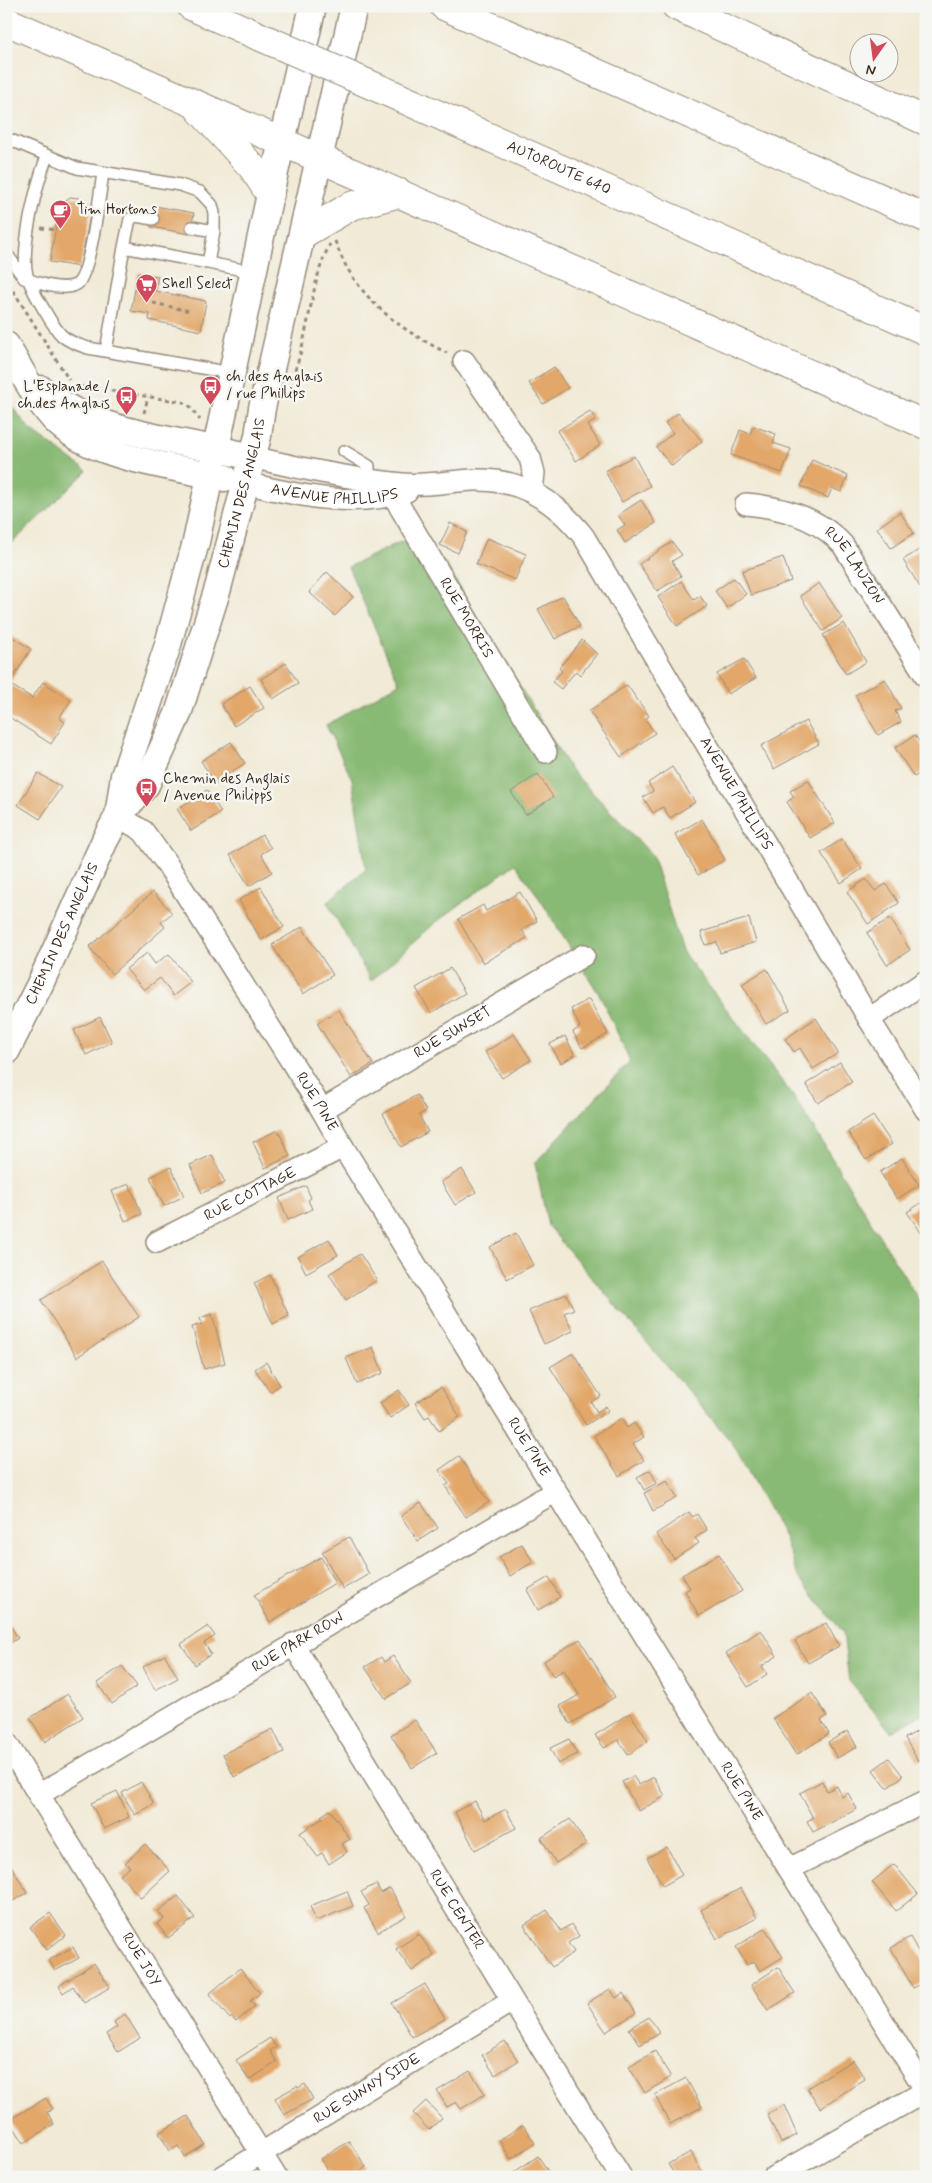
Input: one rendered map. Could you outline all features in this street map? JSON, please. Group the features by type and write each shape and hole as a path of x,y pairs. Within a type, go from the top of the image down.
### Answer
{"main road":[{"name":"AUTOROUTE 640","path":"191,6 926,331"},
{"path":"444,6 926,218"},
{"path":"676,6 926,121"},
{"path":"6,20 926,424"},
{"path":"192,102 252,167 270,194"},
{"path":"303,234 351,206 400,193"}],"street":[{"name":"CHEMIN DES ANGLAIS","path":"118,816 124,776 167,648 191,563 230,374 313,6"},
{"name":"CHEMIN DES ANGLAIS","path":"6,1052 41,982 118,816 146,784 178,714 209,621 252,457 354,6"},
{"path":"9,350 26,375 43,391 74,410 126,429 215,447 252,457"},
{"path":"9,350 44,406 64,428 73,434 92,444 122,455 245,483"},
{"path":"464,361 530,458 534,473 532,491"},
{"name":"AVENUE PHILLIPS","path":"252,457 308,470 368,490"},
{"name":"AVENUE PHILLIPS","path":"245,483 326,498 368,490 485,480 511,483 532,491 562,511 584,537 869,1019 926,1110"},
{"name":"RUE MORRIS","path":"392,489 546,752"},
{"name":"RUE LAUZON","path":"746,504 766,506 790,513 820,526 832,534 842,545 926,676"},
{"name":"RUE PINE","path":"118,816 143,831 167,864 322,1110 343,1147 926,2091"},
{"name":"RUE SUNSET","path":"322,1110 584,955"},
{"path":"869,1019 926,981"},
{"name":"RUE COTTAGE","path":"157,1242 343,1147"},
{"name":"RUE PARK ROW","path":"40,1794 556,1491"},
{"name":"RUE CENTER","path":"293,1644 621,2177"},
{"name":"RUE JOY","path":"6,1742 276,2177"},
{"path":"789,1870 926,1801"},
{"name":"RUE SUNNY SIDE","path":"222,2177 512,2001"},
{"path":"774,2177 926,2091"}],"lane":[{"path":"6,138 77,168 180,185 200,192 212,205 214,231 208,263"},
{"path":"47,156 36,187 25,257 29,280 59,335 73,343 106,351 230,374"},
{"path":"6,253 18,272 29,280 66,287 76,285 83,278 104,173"},
{"path":"106,351 130,219 136,216 153,219"},
{"path":"192,227 214,231"},
{"path":"124,247 253,272"},
{"path":"344,451 370,466 368,490"}],"path":[{"path":"293,376 303,348 326,254 334,238 351,275 377,309 408,332 464,361"},
{"path":"6,280 49,352 71,382 88,389 184,402 189,405 200,420"},
{"path":"152,303 190,311"}],"green space":[{"path":"6,400 31,430 87,471 6,549"},
{"path":"402,541 444,562 570,769 652,855 682,951 797,1101 926,1312 926,1713 891,1732 849,1681 843,1632 799,1579 783,1535 733,1444 548,1226 535,1163 630,1061 602,999 536,893 515,864 435,923 371,981 327,902 366,869 352,779 326,725 399,683 348,567"}],"building":[{"path":"70,197 86,199 91,210 80,267 50,262 56,225 62,220 66,200"},
{"path":"155,206 194,213 190,234 151,227"},
{"path":"138,273 158,276 155,291 206,301 201,331 149,320 150,314 131,311"},
{"path":"554,367 568,388 543,404 529,383"},
{"path":"590,411 596,420 588,425 600,445 576,461 557,431"},
{"path":"678,413 702,441 672,466 656,447 673,433 665,423"},
{"path":"753,426 776,434 773,443 791,449 782,473 731,455 740,430 750,434"},
{"path":"634,456 650,486 622,502 605,471"},
{"path":"812,460 848,476 841,492 832,488 828,498 801,486"},
{"path":"641,500 656,523 625,543 617,530 625,525 618,515"},
{"path":"900,512 914,533 891,548 877,528"},
{"path":"450,523 467,532 458,553 440,545"},
{"path":"487,538 526,554 515,580 476,564"},
{"path":"672,542 682,555 672,561 681,576 657,591 639,564"},
{"path":"922,548 926,554 926,583 920,587 903,560"},
{"path":"783,557 791,581 751,595 742,571"},
{"path":"327,572 353,597 335,616 309,592"},
{"path":"734,578 746,594 727,608 715,591"},
{"path":"681,581 694,600 700,596 707,606 677,626 658,597"},
{"path":"819,583 842,618 823,631 800,596"},
{"path":"563,596 580,626 555,639 538,609"},
{"path":"844,623 866,662 846,674 823,635"},
{"path":"8,634 31,649 9,684 32,698 43,682 71,700 59,718 65,722 51,744 6,715 6,638"},
{"path":"582,640 597,654 580,675 576,671 561,689 552,682 562,671 559,668"},
{"path":"744,659 756,678 728,694 717,674"},
{"path":"286,663 298,683 273,699 261,679"},
{"path":"885,679 901,708 895,711 901,722 878,735 855,695"},
{"path":"627,685 649,716 645,719 655,733 621,757 589,711"},
{"path":"250,686 264,708 234,726 221,704"},
{"path":"806,721 819,744 774,769 761,746"},
{"path":"915,735 926,752 926,770 914,777 895,748"},
{"path":"231,742 245,763 215,783 201,761"},
{"path":"672,767 695,802 670,818 663,807 653,813 643,797 653,791 648,783"},
{"path":"38,773 61,787 40,819 18,805"},
{"path":"538,774 553,797 526,815 511,792"},
{"path":"808,780 835,823 810,838 787,802 794,797 790,791"},
{"path":"207,790 221,812 191,831 177,809"},
{"path":"702,819 725,860 698,875 675,834"},
{"path":"262,835 271,848 261,854 272,872 249,886 230,855"},
{"path":"842,839 862,869 841,883 821,853"},
{"path":"866,879 875,891 886,884 899,903 868,924 847,892"},
{"path":"261,887 284,927 261,940 239,900"},
{"path":"153,892 172,913 161,922 165,927 112,974 89,947"},
{"path":"520,892 537,921 522,930 527,938 483,963 458,919 483,905 486,911"},
{"path":"749,918 756,942 720,953 717,942 705,945 701,932"},
{"path":"890,918 910,950 887,965 867,933"},
{"path":"302,927 333,975 303,994 272,945"},
{"path":"147,953 155,964 169,954 191,982 173,996 160,978 144,990 126,969"},
{"path":"450,968 465,993 431,1013 416,988"},
{"path":"767,969 790,1010 766,1024 742,984"},
{"path":"589,999 608,1034 582,1048 573,1032 580,1027 571,1009"},
{"path":"339,1010 373,1064 351,1077 317,1023"},
{"path":"100,1017 112,1042 86,1055 74,1030"},
{"path":"816,1018 838,1053 813,1069 800,1048 794,1052 785,1039"},
{"path":"514,1034 531,1060 502,1078 485,1052"},
{"path":"565,1036 575,1055 561,1063 550,1044"},
{"path":"840,1062 852,1082 818,1103 806,1084"},
{"path":"417,1095 426,1111 419,1115 428,1132 401,1147 383,1114"},
{"path":"873,1116 892,1144 866,1160 848,1132"},
{"path":"278,1130 290,1156 265,1168 253,1142"},
{"path":"212,1155 225,1183 202,1193 190,1165"},
{"path":"902,1158 919,1185 897,1199 880,1172"},
{"path":"171,1167 184,1196 164,1206 150,1177"},
{"path":"462,1169 476,1192 455,1205 441,1182"},
{"path":"129,1184 142,1214 125,1221 112,1191"},
{"path":"306,1186 311,1198 308,1200 312,1209 288,1220 279,1198"},
{"path":"926,1200 926,1240 907,1212"},
{"path":"516,1233 533,1265 507,1279 490,1247"},
{"path":"329,1239 338,1255 306,1273 298,1257"},
{"path":"360,1254 377,1280 346,1300 329,1274"},
{"path":"102,1261 139,1317 77,1357 41,1300"},
{"path":"270,1275 289,1316 273,1324 254,1283"},
{"path":"566,1294 574,1309 564,1313 573,1331 544,1344 529,1311"},
{"path":"212,1314 225,1363 204,1369 192,1327 202,1324 200,1318"},
{"path":"373,1347 383,1373 357,1384 346,1358"},
{"path":"573,1353 601,1396 591,1402 597,1412 606,1406 608,1411 586,1425 550,1367"},
{"path":"266,1362 280,1385 270,1392 255,1369"},
{"path":"441,1387 460,1417 439,1431 429,1416 425,1418 415,1403"},
{"path":"399,1390 409,1405 390,1418 380,1403"},
{"path":"621,1418 627,1428 634,1423 644,1437 633,1444 644,1460 619,1476 594,1436"},
{"path":"459,1456 489,1502 466,1517 445,1486 449,1484 439,1470"},
{"path":"650,1470 657,1483 644,1490 637,1477"},
{"path":"667,1481 677,1498 653,1511 644,1493"},
{"path":"421,1503 438,1528 418,1541 401,1516"},
{"path":"689,1512 693,1517 697,1514 707,1530 695,1538 699,1543 674,1559 656,1534"},
{"path":"349,1537 369,1574 343,1589 322,1552"},
{"path":"522,1544 533,1562 510,1576 499,1557"},
{"path":"719,1554 742,1591 699,1616 685,1591 690,1588 682,1575"},
{"path":"321,1557 335,1583 270,1622 254,1595"},
{"path":"549,1577 560,1597 538,1610 527,1590"},
{"path":"6,1619 18,1638 6,1646"},
{"path":"826,1623 839,1646 808,1663 795,1641"},
{"path":"208,1626 215,1636 204,1643 211,1654 195,1665 181,1644"},
{"path":"761,1630 777,1656 762,1666 767,1674 748,1687 726,1653"},
{"path":"580,1639 615,1697 570,1724 560,1706 579,1695 564,1670 553,1676 544,1661"},
{"path":"165,1655 178,1678 155,1690 143,1667"},
{"path":"393,1656 411,1683 386,1699 365,1667 381,1657 384,1662"},
{"path":"122,1666 137,1686 112,1704 97,1683"},
{"path":"812,1693 827,1716 821,1720 829,1734 796,1755 773,1718"},
{"path":"68,1694 83,1717 45,1742 30,1718"},
{"path":"630,1713 648,1741 628,1755 618,1740 604,1748 595,1735"},
{"path":"415,1720 437,1753 412,1768 391,1735"},
{"path":"926,1727 926,1756 918,1761 905,1738"},
{"path":"273,1729 284,1752 234,1777 223,1754"},
{"path":"848,1731 857,1747 837,1758 828,1742"},
{"path":"569,1739 577,1754 558,1764 550,1748"},
{"path":"889,1758 903,1776 887,1788 873,1770"},
{"path":"633,1776 639,1785 654,1777 665,1796 639,1811 622,1782"},
{"path":"822,1781 827,1791 837,1786 842,1797 848,1793 857,1809 813,1832 807,1821 813,1818 800,1793"},
{"path":"141,1782 154,1804 135,1815 122,1793"},
{"path":"117,1791 129,1817 104,1829 91,1803"},
{"path":"475,1801 485,1820 506,1809 516,1828 475,1850 455,1812"},
{"path":"330,1810 350,1839 342,1844 347,1852 329,1864 322,1853 317,1856 300,1833 323,1818 321,1816"},
{"path":"570,1819 586,1844 556,1863 541,1838"},
{"path":"145,1844 170,1871 141,1898 120,1875 130,1867 125,1863"},
{"path":"667,1847 682,1875 663,1886 647,1858"},
{"path":"6,1857 27,1893 6,1905"},
{"path":"894,1864 918,1894 896,1911 872,1882"},
{"path":"376,1884 381,1893 390,1888 406,1916 378,1932 364,1908 369,1905 361,1892"},
{"path":"741,1888 757,1918 717,1939 701,1910"},
{"path":"347,1891 353,1906 316,1921 310,1906"},
{"path":"178,1896 195,1918 168,1938 157,1924 164,1919 158,1911"},
{"path":"547,1910 561,1931 571,1924 579,1936 568,1943 574,1952 552,1967 524,1925"},
{"path":"50,1913 66,1935 47,1950 30,1927"},
{"path":"765,1928 783,1957 760,1971 754,1961 747,1965 736,1947"},
{"path":"419,1934 434,1956 412,1971 396,1949"},
{"path":"910,1937 926,1965 926,1981 913,1988 891,1948"},
{"path":"73,1947 79,1958 55,1971 49,1960"},
{"path":"94,1963 110,1987 84,2003 73,1986 63,1993 59,1986"},
{"path":"778,1967 795,1993 768,2010 751,1985"},
{"path":"240,1968 260,1993 250,2001 255,2006 236,2022 232,2017 230,2019 209,1994"},
{"path":"425,1984 445,2019 412,2037 392,2003"},
{"path":"610,1989 616,1998 623,1993 636,2013 606,2032 587,2003"},
{"path":"125,2014 140,2038 118,2052 106,2034 117,2027 114,2022"},
{"path":"649,2017 660,2033 640,2045 629,2029"},
{"path":"270,2038 276,2047 270,2051 277,2062 249,2080 236,2060"},
{"path":"505,2041 518,2061 495,2075 482,2055"},
{"path":"655,2051 671,2077 645,2093 629,2067"},
{"path":"853,2060 865,2079 820,2108 807,2088"},
{"path":"470,2071 485,2094 461,2109 456,2102 447,2107 437,2091"},
{"path":"686,2078 702,2107 670,2124 655,2095"},
{"path":"305,2084 313,2099 284,2115 275,2098 297,2086 298,2088"},
{"path":"46,2098 53,2109 47,2112 54,2124 24,2143 9,2120"},
{"path":"426,2101 442,2118 429,2130 413,2113"},
{"path":"784,2105 797,2135 781,2143 767,2114"},
{"path":"188,2116 205,2144 185,2157 178,2146 170,2151 159,2133"},
{"path":"523,2125 535,2143 511,2159 499,2140"},
{"path":"349,2141 366,2167 351,2177 345,2177 343,2174 332,2177 321,2159"},
{"path":"691,2152 704,2177 676,2177 668,2164"},
{"path":"538,2156 550,2174 547,2177 507,2177"}],"place":[{"name":"Tim Hortons","path":"61,229"},
{"name":"Shell Select","path":"146,303"},
{"name":"ch. des Anglais / rue Phillips","path":"210,405"},
{"name":"L'Esplanade / ch.des Anglais","path":"126,415"},
{"name":"Chemin des Anglais / Avenue Philipps","path":"147,807"}]}
